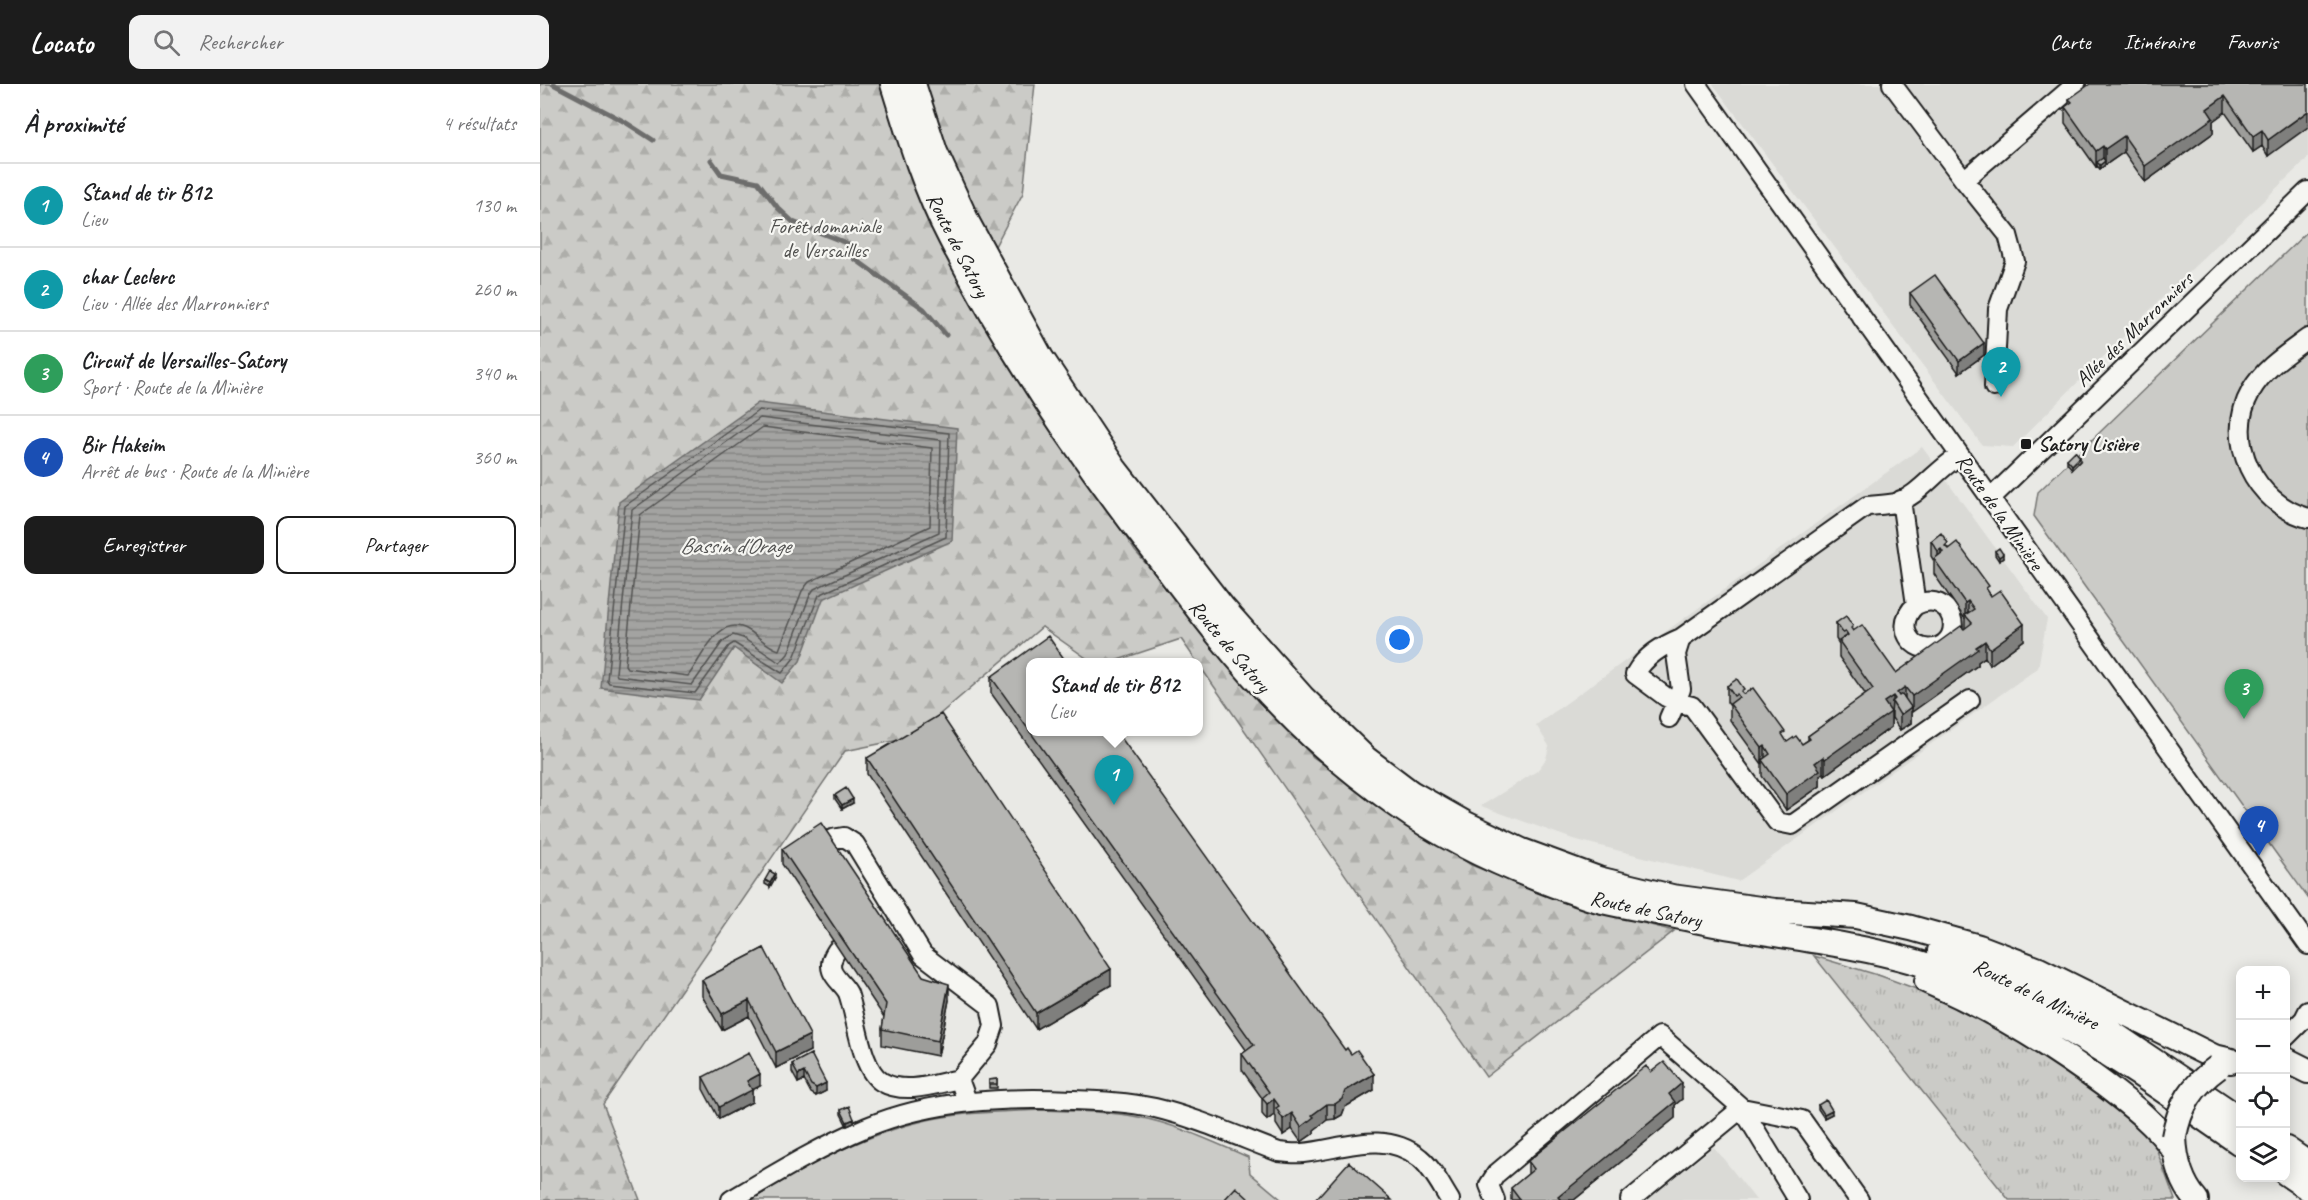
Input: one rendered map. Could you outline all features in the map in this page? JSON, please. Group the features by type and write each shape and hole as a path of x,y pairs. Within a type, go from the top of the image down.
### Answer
{"main road":[{"name":"Route de Satory","path":"892,84 917,160 949,236 1024,368 1101,483 1209,624 1287,712 1355,774 1402,808 1452,840 1514,869 1591,898 1736,928 1800,937"},
{"name":"Route de Satory","path":"913,84 935,152 968,225 1041,358 1114,468 1223,608 1302,697 1366,759 1411,793 1464,823 1522,851 1598,879 1672,897 1775,911"},
{"name":"Route de la Minière","path":"1775,911 1851,927 1951,954 2026,985 2103,1027 2236,1116"},
{"path":"1775,911 1856,916 1979,946 2039,970 2230,1063"},
{"name":"Route de la Minière","path":"1800,937 1914,962 1966,980 2018,1003 2080,1036 2236,1140"},
{"path":"1800,937 1906,972 1944,988 2008,1021 2075,1063 2113,1091 2174,1144"},
{"path":"2290,1062 2308,1071"},
{"path":"2196,1200 2183,1182 2174,1144 2176,1123 2187,1096 2206,1076 2230,1063"},
{"path":"2290,1152 2308,1164"},
{"path":"2290,1176 2308,1188"}],"street":[{"name":"Route de la Minière","path":"1696,84 2307,947"},
{"path":"1892,84 2008,235 2015,261 1998,309 1995,387"},
{"path":"1964,180 2076,84"},
{"name":"Allée des Marronniers","path":"1990,499 2308,191"},
{"path":"2308,338 2277,361 2252,390 2243,414 2241,435 2242,453 2246,463 2264,491 2284,508 2308,518"},
{"path":"1673,710 1666,697 1635,674 1640,666 1662,646 1681,638 1867,506 1897,503 1923,485 1950,461 1960,456"},
{"path":"1901,500 1916,605"},
{"path":"1673,710 1681,688 1676,654 1681,638"},
{"path":"1673,710 1692,706 1777,822 1792,825 1970,700"},
{"path":"832,839 844,837 855,844 923,955 990,1006 994,1026 988,1044 959,1079 911,1089 894,1087 880,1081 870,1069 847,992 832,971 831,959 837,950"},
{"path":"2290,1033 2304,1020 2308,1011"},
{"path":"1495,1200 1489,1185 1496,1174 1660,1036 1742,1108 1798,1200"},
{"path":"959,1079 967,1101"},
{"path":"730,1200 811,1152 868,1126 915,1112 967,1101 1039,1098 1119,1102 1156,1109 1279,1152 1301,1154 1363,1142 1381,1142 1403,1148 1421,1159 1434,1174 1450,1200"},
{"path":"1630,1200 1742,1108"},
{"path":"1742,1108 1802,1120 1858,1200"}],"shaded area":[{"path":"1713,84 2308,84 2308,158 2173,287 2013,447 1982,445"},
{"path":"1922,447 2047,619 2038,668 1738,881 1573,839 1481,806 1537,771 1546,759 1549,746 1536,725"},
{"path":"1714,1147 1756,1200 1647,1200"}],"green space":[{"name":"Forêt domaniale de Versailles","path":"540,84 1035,84 1023,193 974,286 1058,431 1135,551 1313,757 1471,865 1577,906 1674,931 1486,1077 1203,671 1203,658 1194,658 1181,639 1124,658 1086,658 1042,627 913,737 845,751 603,1104 640,1200 540,1200"},
{"path":"2308,231 2308,898 2034,516 2038,492"},
{"path":"1814,956 1881,976 1949,1001 2079,1074 2152,1137 2175,1200 2009,1200"},
{"path":"1041,1110 1126,1115 1180,1129 1248,1157 1250,1173 1282,1200 752,1200 836,1152 904,1126 955,1115"}],"water":[{"name":"Bassin d'Orage","path":"758,403 957,428 952,541 823,599 800,661 782,683 734,648 699,700 601,688 619,502"}],"building":[{"path":"2090,84 2308,84 2308,111 2268,140 2262,130 2253,136 2225,96 2207,109 2213,118 2145,166 2124,136 2105,149 2103,146 2096,151 2065,107 2072,102 2069,99"},
{"path":"2103,158 2105,161 2100,165 2097,162"},
{"path":"1935,275 1984,343 1959,361 1910,293"},
{"path":"2075,451 2080,457 2072,465 2067,459"},
{"path":"1941,533 1948,543 1945,546 1948,549 1957,542 1989,586 1986,588 1991,596 2000,590 2024,624 1990,649 1985,641 1976,647 1978,649 1912,696 1905,687 1897,693 1899,696 1902,694 1911,707 1900,715 1892,702 1895,699 1893,696 1884,702 1891,712 1825,759 1823,757 1815,763 1820,770 1786,794 1762,760 1770,754 1765,746 1762,748 1730,704 1739,697 1737,694 1734,696 1727,686 1737,679 1744,689 1741,691 1744,694 1753,688 1785,732 1782,734 1787,742 1796,736 1802,744 1810,739 1808,736 1873,689 1839,641 1848,635 1846,632 1843,633 1836,623 1846,616 1853,626 1851,628 1853,631 1862,625 1896,673 1961,626 1964,629 1972,623 1965,615 1974,609 1968,601 1965,603 1934,559 1943,552 1941,549 1938,551 1931,541"},
{"path":"1999,548 2003,554 1999,557 1995,551"},
{"path":"1048,636 1063,658 1026,658 1026,726 991,677"},
{"path":"941,714 1111,969 1036,1013 867,758"},
{"path":"1033,736 1120,736 1345,1050 1347,1048 1351,1054 1357,1050 1374,1074 1345,1091 1342,1099 1335,1104 1327,1104 1301,1127 1292,1113 1283,1119 1276,1108 1279,1106 1274,1099 1267,1104 1262,1098 1269,1092 1242,1054 1254,1045"},
{"path":"846,788 853,799 842,805 835,795"},
{"path":"821,823 923,976 949,984 938,1041 882,1029 886,1004 782,849"},
{"path":"770,871 775,874 770,883 765,880"},
{"path":"764,948 810,1035 776,1052 749,1000 722,1014 702,980"},
{"path":"749,1053 760,1074 747,1081 752,1090 719,1107 703,1077"},
{"path":"811,1054 826,1083 816,1088 811,1085 804,1072 798,1075 792,1064"},
{"path":"1664,1062 1682,1083 1669,1094 1675,1102 1558,1197 1561,1200 1520,1200 1511,1188 1534,1169 1528,1161 1646,1066 1651,1072"},
{"path":"997,1079 997,1084 989,1084 989,1080"},
{"path":"1826,1100 1832,1110 1824,1114 1818,1105"},
{"path":"849,1106 854,1119 847,1122 841,1110"},
{"path":"1349,1162 1392,1200 1315,1200"},
{"path":"1236,1187 1250,1200 1224,1200"}],"waterway":[{"path":"553,84 625,122 653,140"},
{"path":"711,160 721,174 758,182 778,208 793,222 849,244 851,254 855,259 924,309 946,335"}],"place":[{"name":"char Leclerc","path":"2001,397"},
{"name":"Satory Lisière","path":"2026,444"},
{"name":"Circuit de Versailles-Satory","path":"2244,719"},
{"name":"Stand de tir B12","path":"1114,805"},
{"name":"Bir Hakeim","path":"2259,856"}]}
